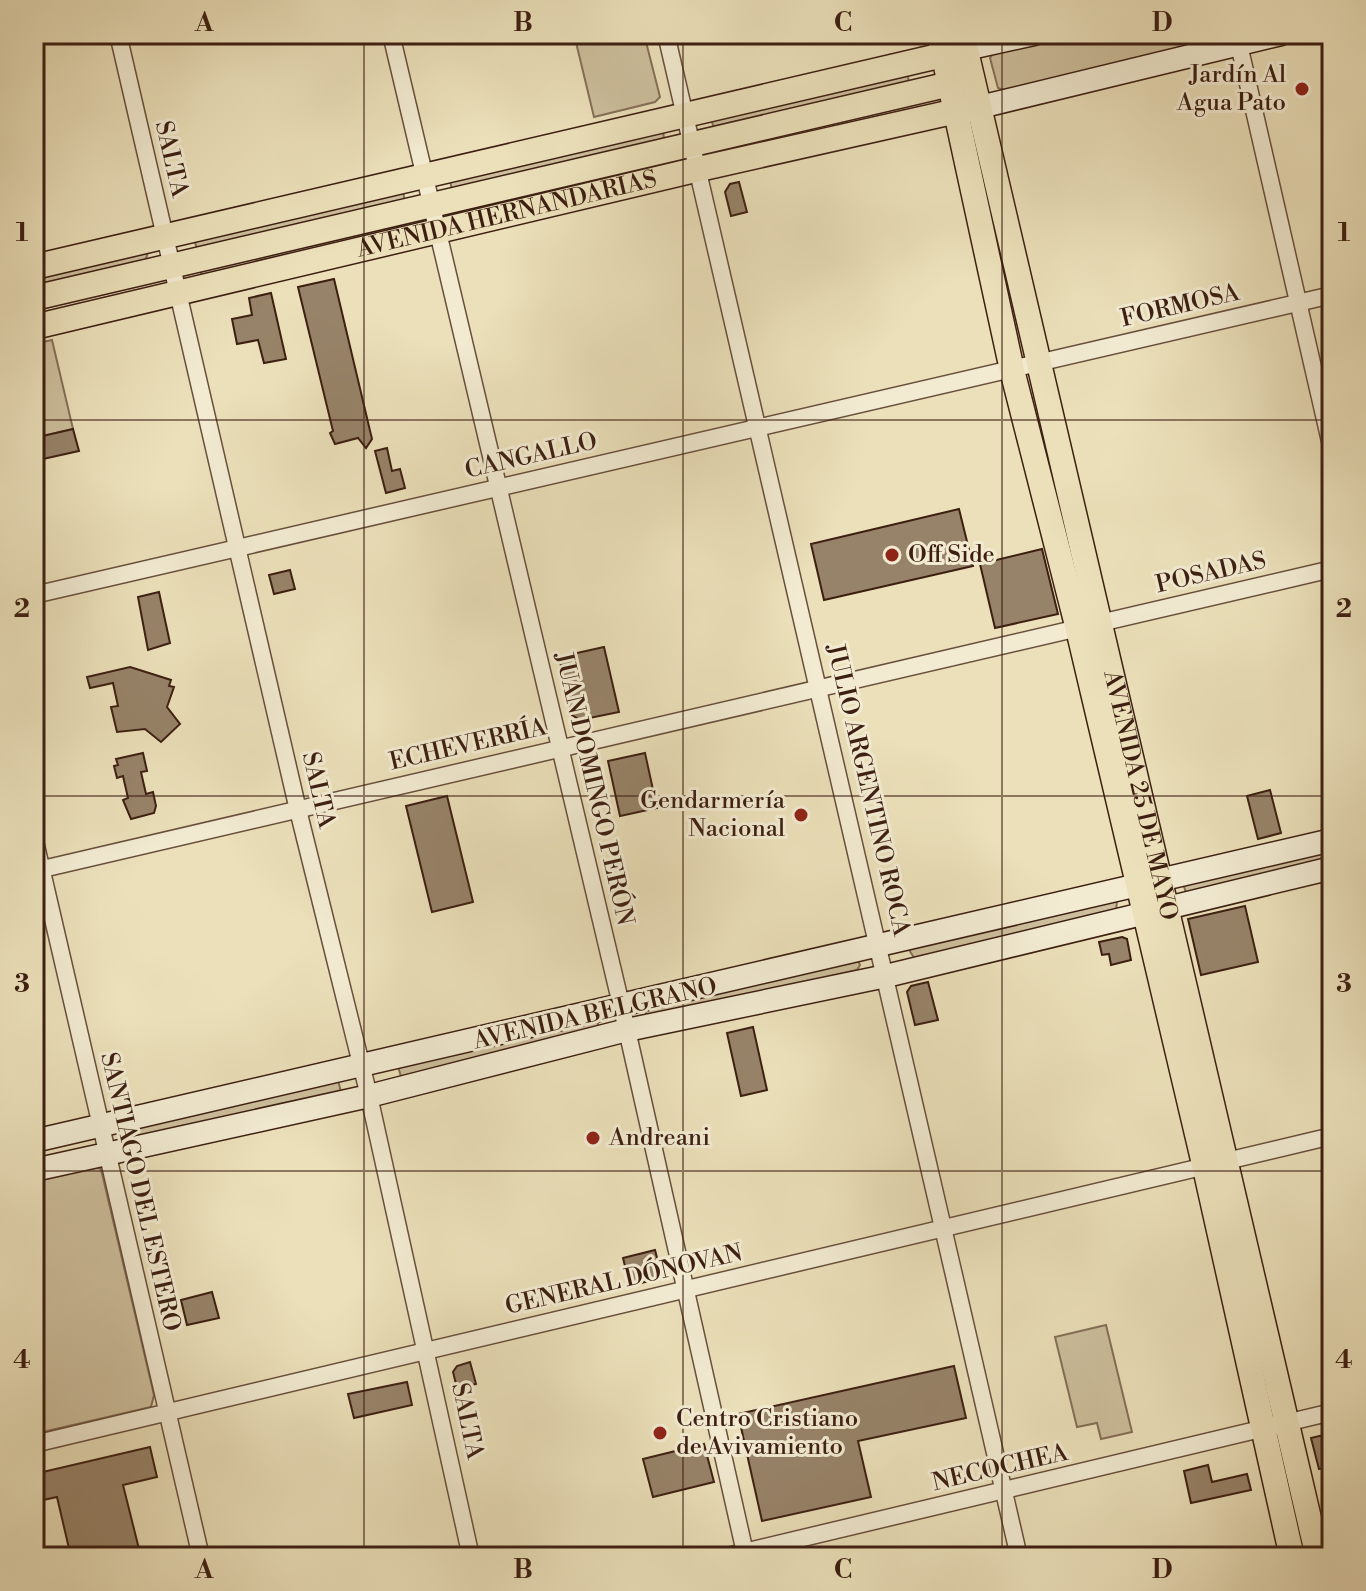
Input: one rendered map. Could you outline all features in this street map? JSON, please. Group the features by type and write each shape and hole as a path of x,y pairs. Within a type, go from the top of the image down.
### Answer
{"main road":[{"path":"34,267 685,116 953,43 1034,34"},
{"path":"968,109 1238,39 1281,34"},
{"name":"AVENIDA 25 DE MAYO","path":"953,43 950,84 968,109 1012,370 1090,626"},
{"name":"AVENIDA 25 DE MAYO","path":"953,43 968,109 1038,363 1090,626 1215,1165 1287,1422 1318,1557"},
{"name":"AVENIDA HERNANDARIAS","path":"34,298 430,203 950,84"},
{"name":"AVENIDA HERNANDARIAS","path":"34,327 699,169 968,109"},
{"name":"AVENIDA BELGRANO","path":"34,1141 1332,840"},
{"name":"AVENIDA BELGRANO","path":"34,1170 369,1096 627,1030 886,976 1332,868"},
{"name":"AVENIDA 25 DE MAYO","path":"1215,1165 1263,1429 1292,1557"}],"street":[{"name":"SALTA","path":"118,34 298,810 362,1063 428,1350 471,1557"},
{"name":"JUAN DOMINGO PERÓN","path":"391,34 501,487 558,748 621,1003 745,1555"},
{"name":"JULIO ARGENTINO ROCA","path":"666,34 757,429 821,688 1019,1557"},
{"path":"1238,39 1332,450"},
{"name":"FORMOSA","path":"1038,363 1332,295"},
{"name":"CANGALLO","path":"34,595 1038,363"},
{"name":"POSADAS","path":"1090,626 1332,569"},
{"name":"ECHEVERRÍA","path":"38,870 1090,626"},
{"name":"SANTIAGO DEL ESTERO","path":"34,837 38,870 201,1557"},
{"name":"GENERAL DÓNOVAN","path":"34,1444 1332,1136"},
{"name":"NECOCHEA","path":"723,1557 745,1555 1332,1412"}],"shaded area":[{"path":"574,34 644,34 660,97 655,102 594,117"},
{"path":"1061,34 1211,36 1205,45 1006,91 998,88 990,58 996,49"},
{"path":"906,69 909,82 714,128 710,116"},
{"path":"663,128 664,141 452,190 449,176"},
{"path":"402,188 405,201 198,250 193,238"},
{"path":"408,216 411,229 203,279 199,266"},
{"path":"148,252 145,262 34,288 34,274"},
{"path":"52,340 73,429 34,438 34,344"},
{"path":"1332,846 1332,861 1186,893 1183,883"},
{"path":"1117,900 1116,912 915,959 907,947"},
{"path":"857,958 860,965 857,970 650,1018 646,1015 645,1008"},
{"path":"597,1018 599,1030 402,1080 397,1063"},
{"path":"337,1076 341,1092 136,1139 130,1137 126,1127"},
{"path":"89,1163 101,1169 154,1395 151,1407 34,1434 34,1177"},
{"path":"1106,1325 1132,1432 1101,1439 1097,1423 1077,1427 1055,1337"}],"building":[{"path":"739,182 747,212 731,216 725,192 730,184"},
{"path":"334,279 372,439 366,448 358,438 335,444 330,433 333,431 298,287"},
{"path":"271,293 286,359 264,363 258,340 237,344 232,319 252,315 249,298"},
{"path":"73,429 79,451 34,461 34,438"},
{"path":"387,448 392,471 400,469 405,488 386,493 375,451"},
{"name":"Off Side","path":"959,509 973,566 824,600 811,544"},
{"path":"1042,549 1058,614 995,628 980,564"},
{"path":"290,570 295,589 274,594 269,575"},
{"path":"159,592 170,643 148,650 138,597"},
{"path":"604,647 619,712 580,720 572,715 559,657"},
{"path":"130,667 171,680 169,686 174,687 167,707 180,724 161,742 145,729 117,732 111,707 118,706 113,683 90,688 87,677"},
{"path":"143,753 147,771 141,772 146,794 153,792 156,806 154,813 131,819 123,800 128,798 123,776 117,778 114,766 118,765 116,759"},
{"path":"645,753 657,808 620,816 608,761"},
{"path":"1270,790 1281,833 1258,839 1247,796"},
{"path":"447,796 473,902 432,912 406,806"},
{"path":"1245,906 1258,962 1201,975 1188,919"},
{"path":"1122,937 1127,939 1131,960 1111,965 1109,954 1102,955 1099,942"},
{"path":"928,982 938,1020 915,1025 907,992 911,986"},
{"path":"753,1027 767,1090 741,1096 727,1033"},
{"path":"655,1250 661,1273 657,1279 630,1286 623,1258"},
{"path":"212,1292 219,1318 187,1325 181,1300"},
{"path":"470,1362 476,1384 457,1388 453,1372 457,1366"},
{"path":"954,1366 966,1418 858,1441 871,1497 762,1521 738,1414"},
{"path":"407,1382 412,1405 354,1418 348,1394"},
{"path":"1332,1433 1332,1466 1319,1469 1311,1438"},
{"path":"704,1444 714,1482 653,1497 643,1459"},
{"path":"150,1447 157,1477 123,1485 141,1557 71,1557 57,1497 34,1502 34,1474"},
{"path":"1208,1465 1212,1482 1247,1474 1251,1490 1191,1503 1184,1471"}],"place":[{"name":"Jardín Al Agua Pato","path":"1302,89"},
{"name":"Off Side","path":"892,555"},
{"name":"Gendarmería Nacional","path":"801,815"},
{"name":"Andreani","path":"593,1138"},
{"name":"Centro Cristiano de Avivamiento","path":"660,1433"}]}
